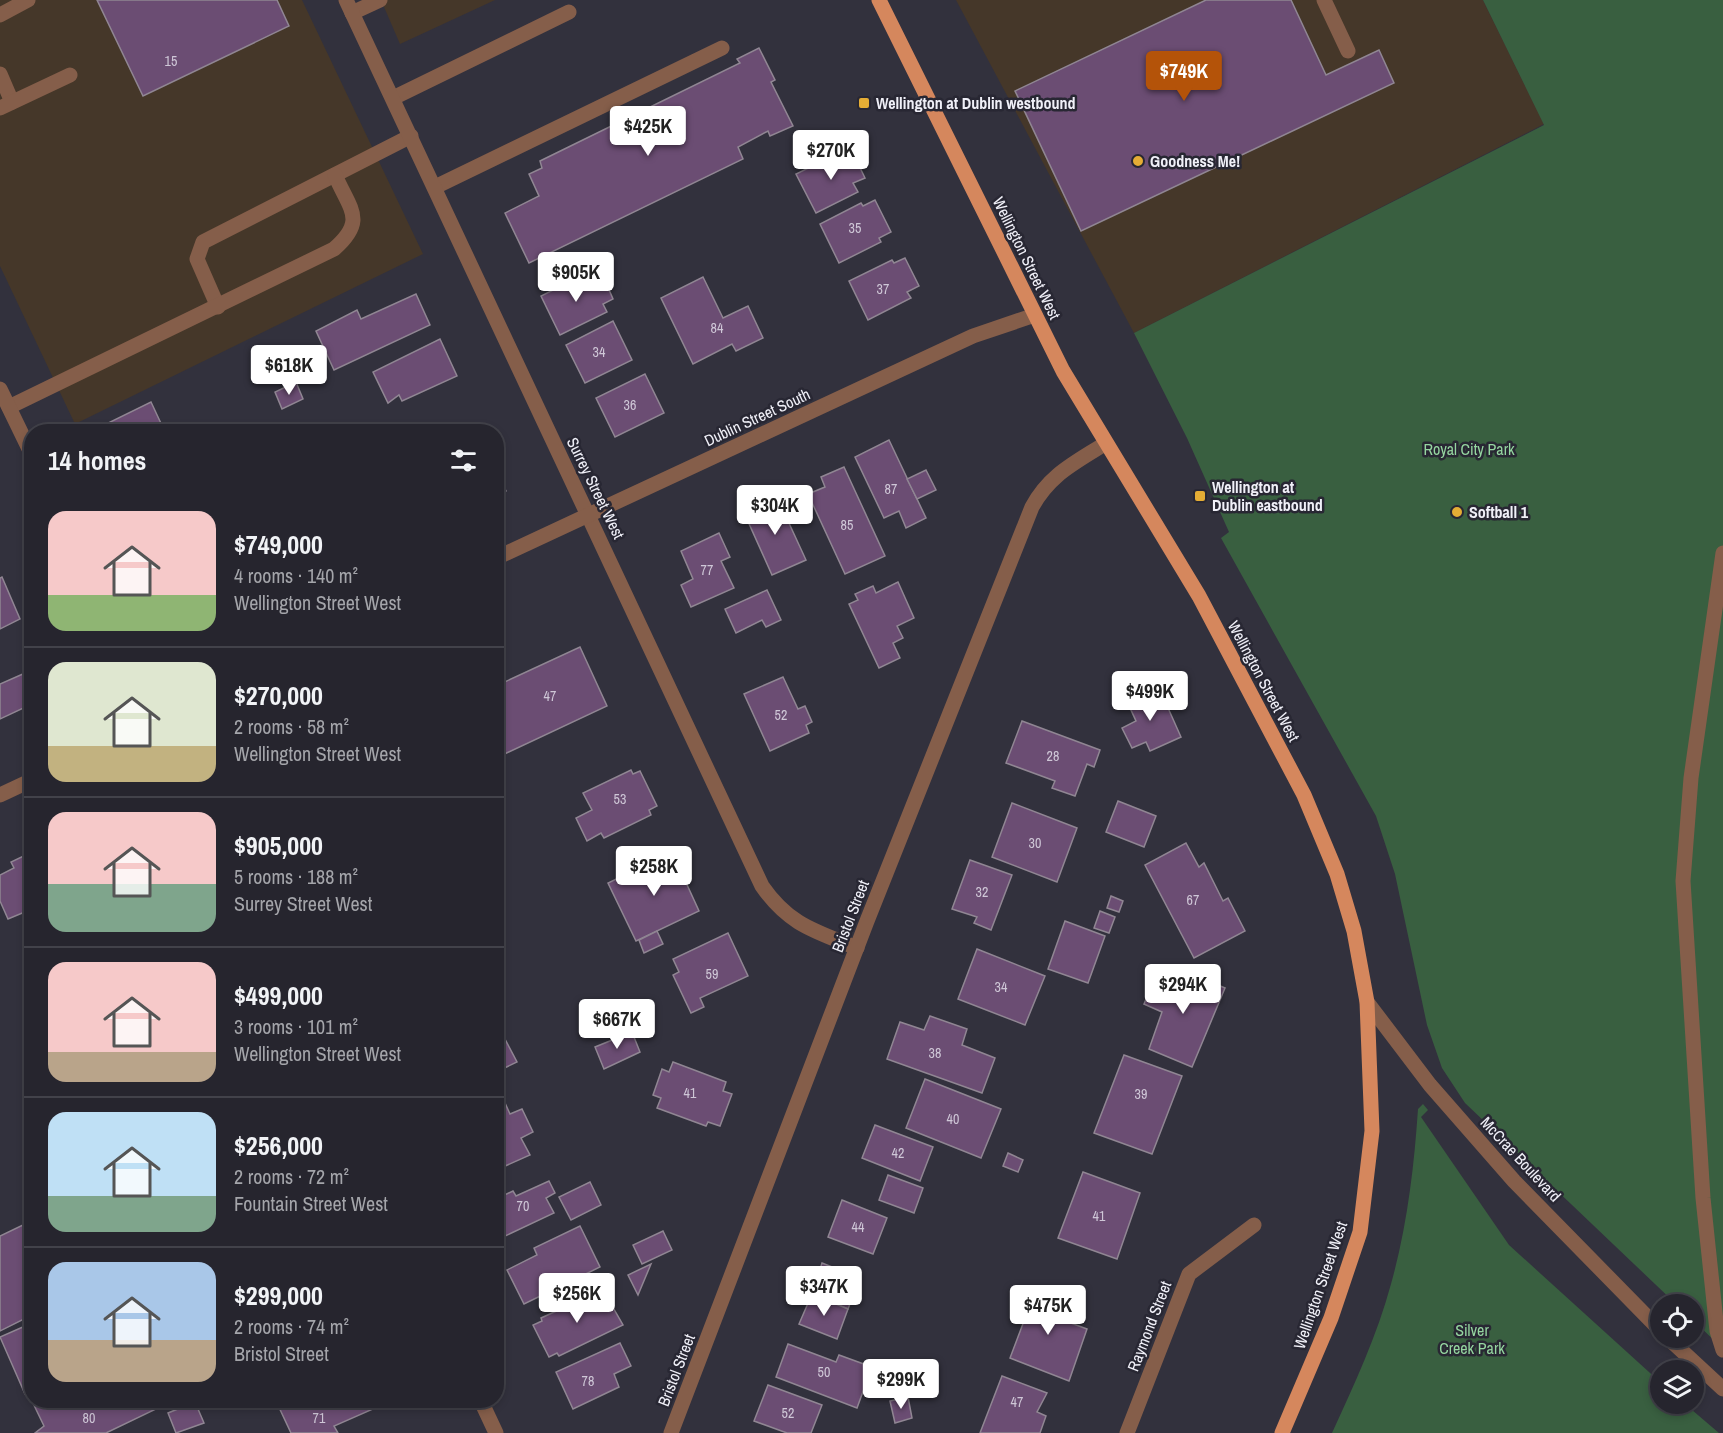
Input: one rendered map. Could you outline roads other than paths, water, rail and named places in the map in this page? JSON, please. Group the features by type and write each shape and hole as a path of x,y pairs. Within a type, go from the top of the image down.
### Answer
{"main road":[{"name":"Wellington Street West","path":"879,0 1063,371 1199,596 1316,820 1337,874 1354,931 1367,1002 1372,1131 1360,1232 1331,1318 1282,1433"}],"street":[{"path":"0,15 28,0"},
{"path":"349,7 380,0"},
{"path":"1324,0 1348,51"},
{"name":"Surrey Street West","path":"349,7 762,886 777,906 797,924 857,948"},
{"path":"393,98 569,12"},
{"path":"435,187 722,48"},
{"path":"0,74 6,105 70,75"},
{"path":"218,307 197,259 203,242 411,136"},
{"path":"9,407 334,249 353,230 354,219 335,175"},
{"name":"Dublin Street South","path":"504,554 973,336 1035,315"},
{"path":"0,388 24,438"},
{"name":"Bristol Street","path":"671,1433 857,948 1032,507 1043,488 1055,475 1106,443"},
{"path":"1723,553 1694,755 1683,881 1703,1197 1717,1331 1723,1350"},
{"path":"0,795 24,784"},
{"name":"McCrae Boulevard","path":"1367,1002 1430,1085 1514,1181 1650,1320"},
{"name":"Raymond Street","path":"1127,1433 1189,1274 1254,1224"},
{"path":"1679,1348 1723,1389"},
{"path":"484,1408 496,1433"}],"place":[{"name":"Wellington at Dublin westbound","path":"864,103"},
{"name":"Goodness Me!","path":"1138,161"},
{"name":"Wellington at Dublin eastbound","path":"1200,496"},
{"name":"Softball 1","path":"1457,512"}],"park label":[{"name":"Royal City Park","path":"1469,449"},
{"name":"Silver Creek Park","path":"1472,1339"}]}
